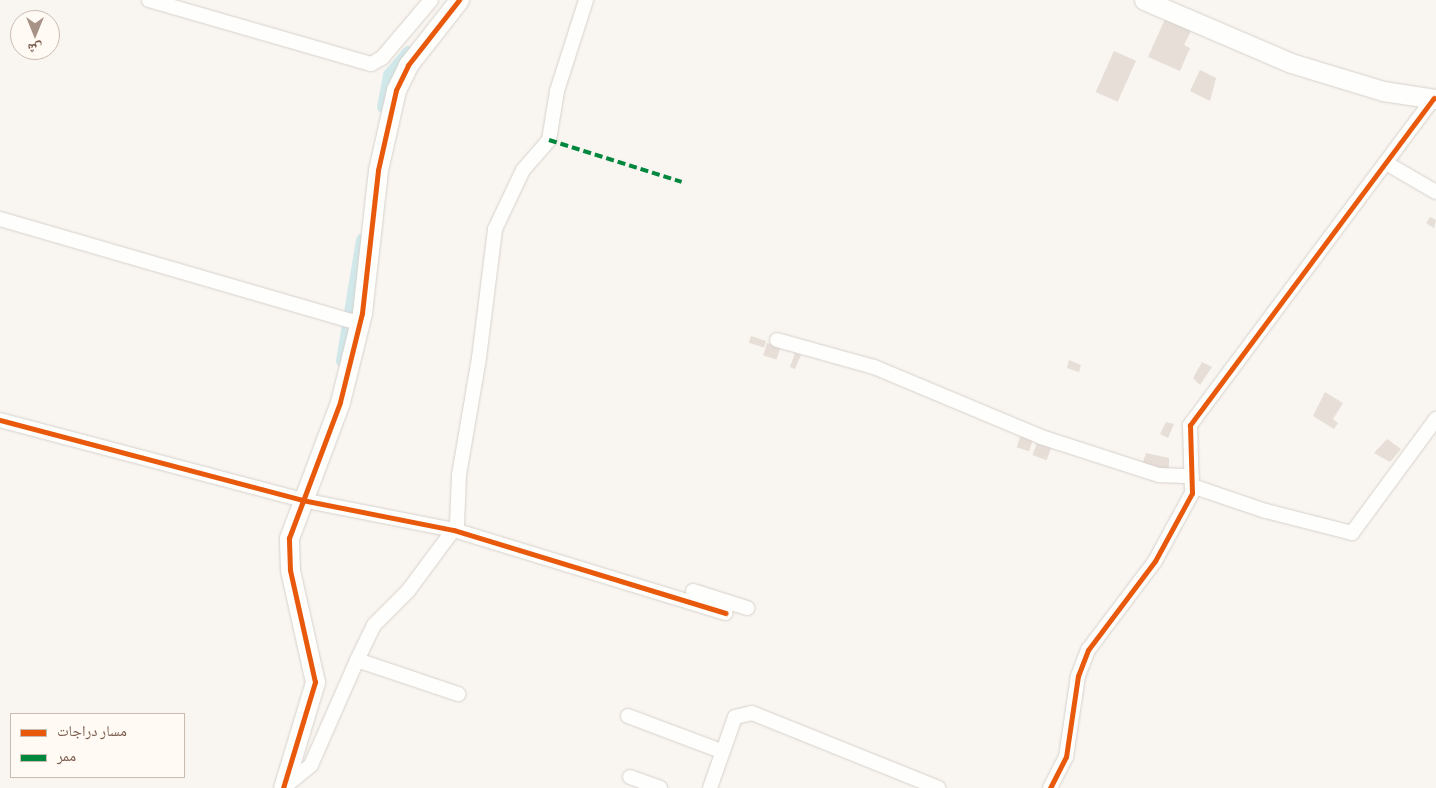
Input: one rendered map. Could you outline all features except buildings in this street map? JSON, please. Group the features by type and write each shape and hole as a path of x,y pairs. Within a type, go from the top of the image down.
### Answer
{"street":[{"path":"149,0 371,64 382,58 431,0"},
{"path":"283,788 315,682 290,570 289,538 340,402 359,323 378,170 396,90 408,65 459,0"},
{"path":"283,788 311,765 374,625 408,591 454,530 495,228 523,170 549,140 556,92 586,0"},
{"path":"1050,788 1066,757 1078,676 1088,650 1155,561 1192,481 1190,425 1435,98 1383,91 1291,63 1144,0"},
{"path":"1386,163 1436,192"},
{"path":"0,219 359,323"},
{"path":"776,340 874,367 1041,436 1159,475 1192,481 1266,511 1352,533 1436,419"},
{"path":"0,420 302,500 454,530 726,612"},
{"path":"618,578 634,573 746,608"},
{"path":"357,660 458,694"},
{"path":"710,788 721,751 735,717 752,713 939,788"},
{"path":"628,716 721,751"},
{"path":"630,777 660,788"}],"waterway":[{"path":"383,107 389,75 408,52"},
{"path":"342,361 362,240"}],"marked path":[{"path":"549,140 682,182"}],"cycle path":[{"path":"283,788 315,682 290,570 289,538 340,402 362,313 378,170 396,90 408,65 459,0"},
{"path":"1050,788 1066,757 1078,676 1088,650 1155,561 1192,493 1190,425 1434,98"},
{"path":"0,420 302,500 454,530 726,613"}]}
